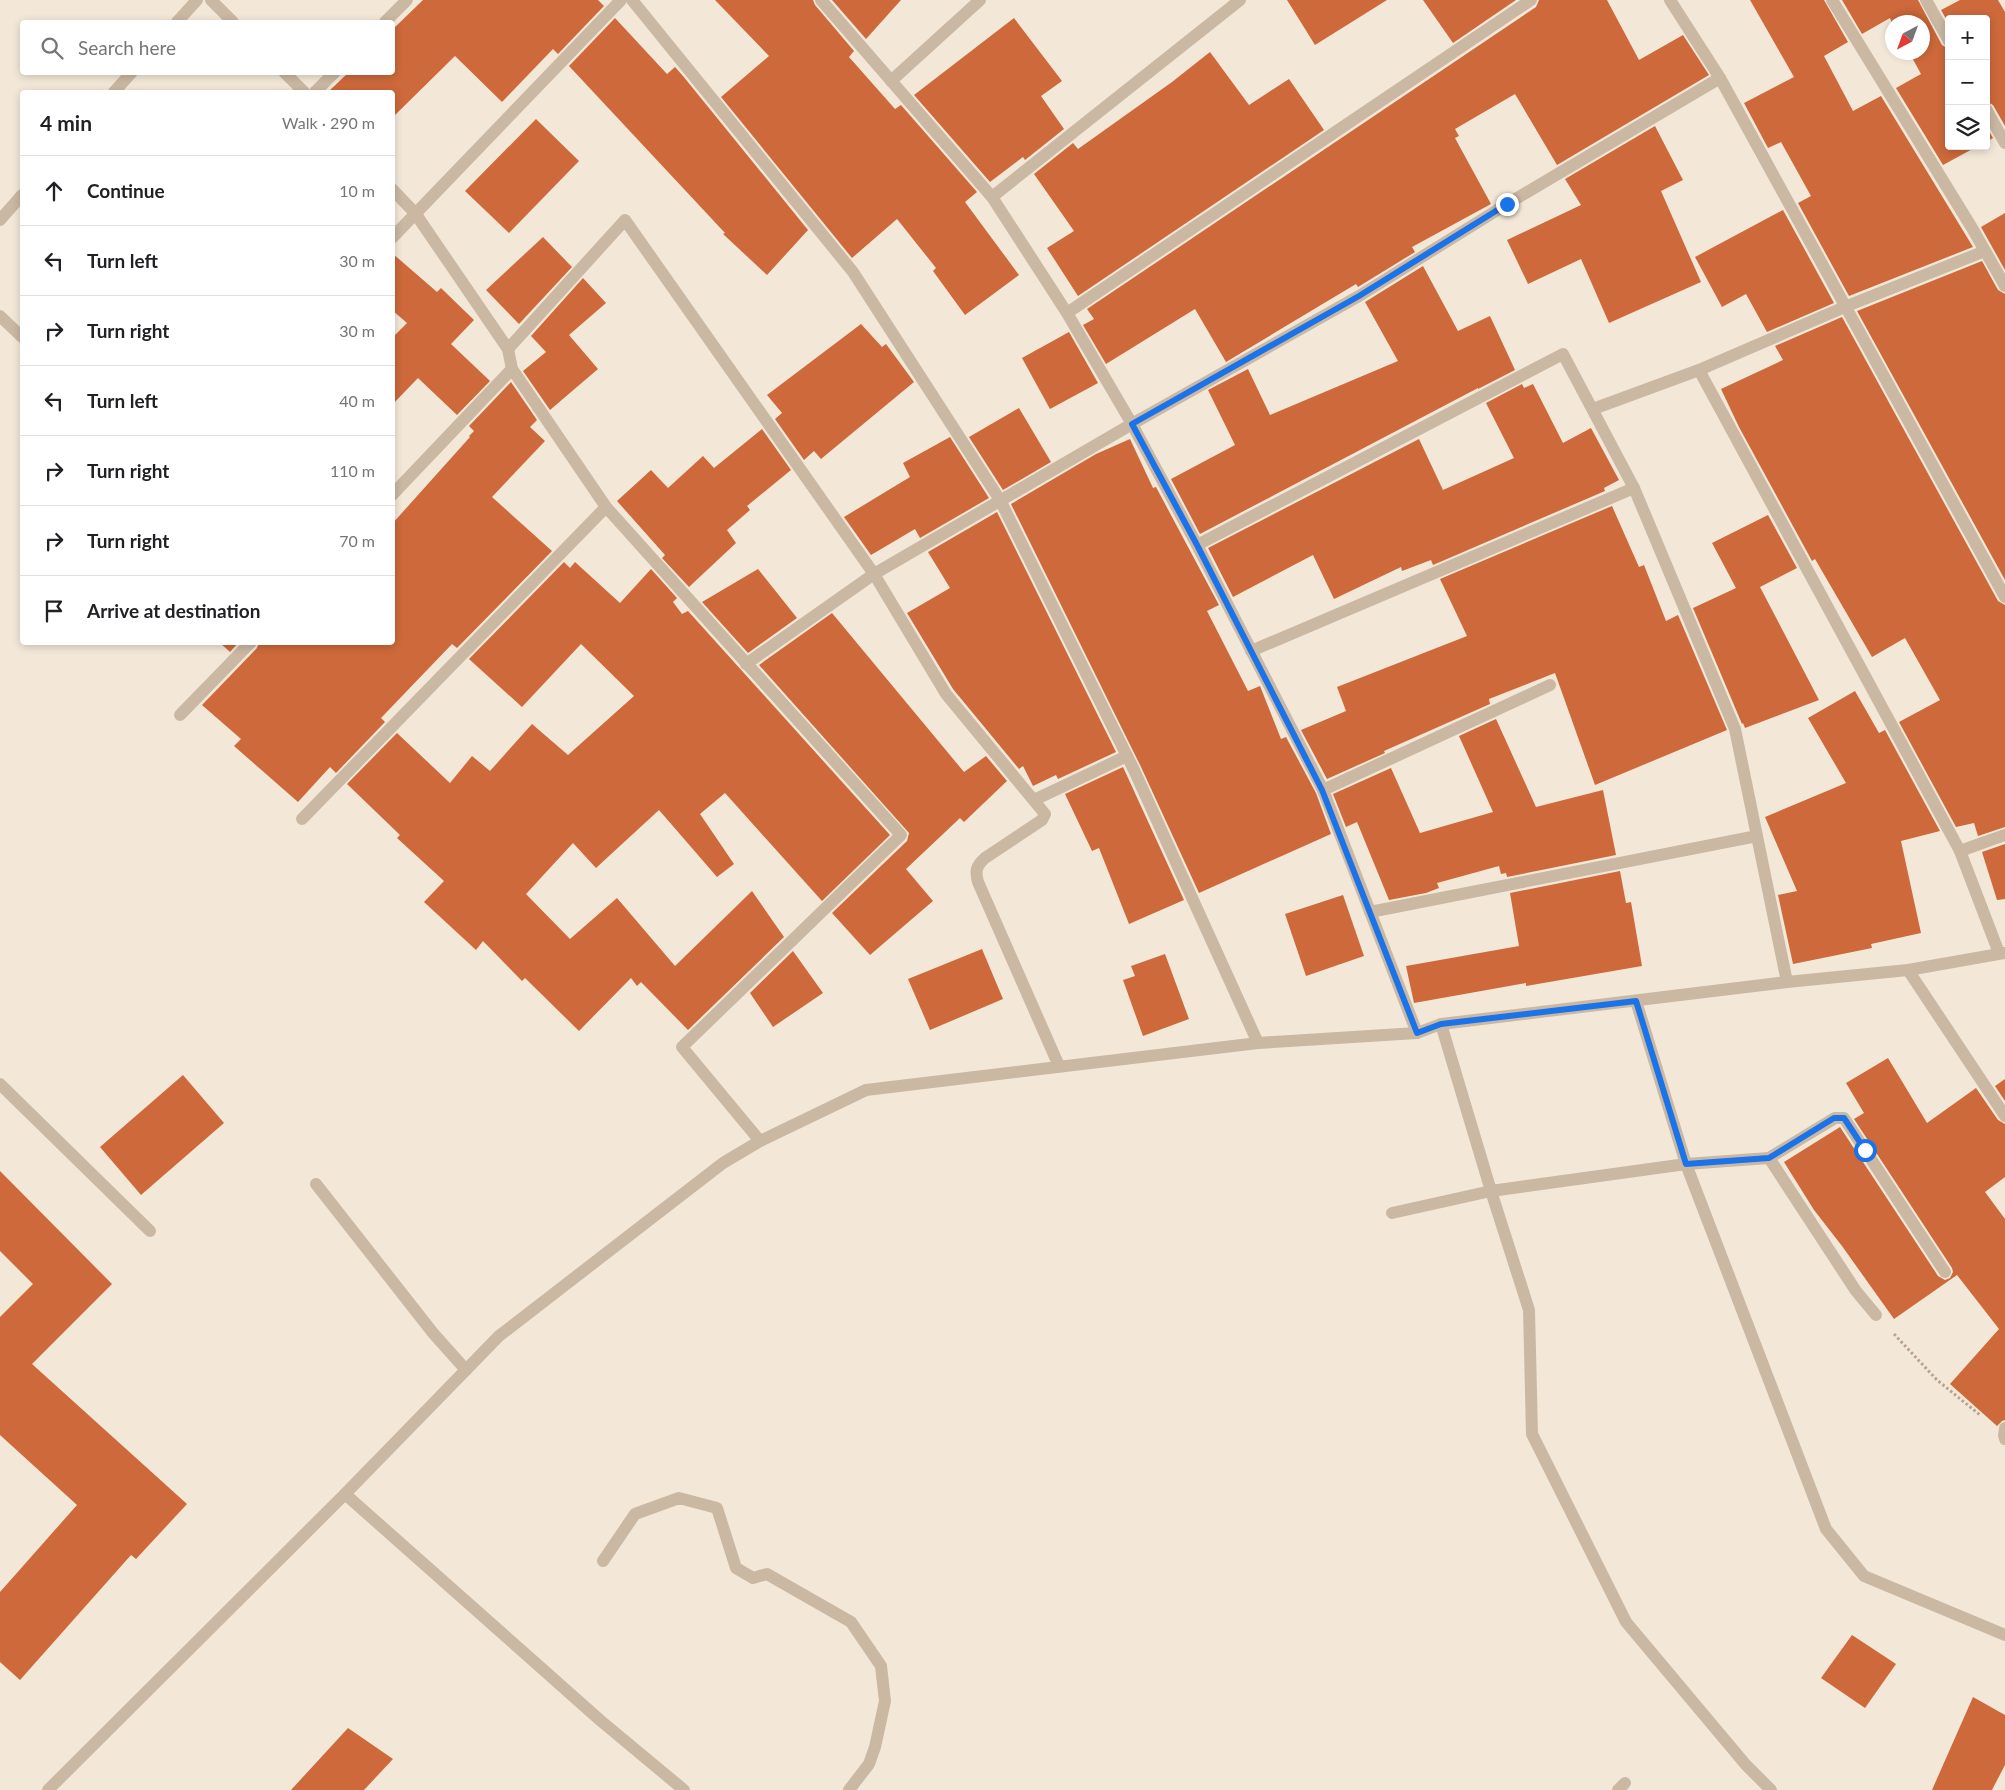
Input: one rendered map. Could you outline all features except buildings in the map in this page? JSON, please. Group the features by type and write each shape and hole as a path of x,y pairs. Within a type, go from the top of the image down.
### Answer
{"street":[{"path":"179,20 197,0"},
{"path":"211,0 231,20"},
{"path":"387,20 407,0"},
{"path":"395,235 620,0"},
{"path":"632,0 853,272 1000,500 1127,756 1258,1043"},
{"path":"821,0 992,197 1067,313 1132,424 1197,545 1322,790 1417,1033"},
{"path":"891,82 980,0"},
{"path":"992,197 1240,0"},
{"path":"1067,313 1532,0"},
{"path":"1670,0 1720,78 1847,306 2005,597"},
{"path":"1832,0 2005,286"},
{"path":"1926,0 1945,34"},
{"path":"116,90 129,75"},
{"path":"287,75 302,90"},
{"path":"317,90 332,75"},
{"path":"746,664 874,574 1132,424 1359,296 1507,204 1720,78"},
{"path":"1990,116 2005,143"},
{"path":"395,192 415,213 508,350 512,369 606,508 901,835 682,1047 760,1141"},
{"path":"0,220 20,197"},
{"path":"508,350 625,220 874,574 946,694 1045,814 1042,820 985,858 978,864 975,872 1060,1066"},
{"path":"1593,409 1699,370 1847,306 1985,251"},
{"path":"0,316 20,336"},
{"path":"1197,545 1563,354 1634,488 1735,729 1787,982"},
{"path":"395,492 512,369"},
{"path":"48,1790 345,1494 499,1336 723,1163 760,1141 866,1090 1258,1043 1417,1033 1441,1024 1787,982 1908,970 2002,953 1960,851 1699,370"},
{"path":"1251,651 1634,488"},
{"path":"302,820 606,508"},
{"path":"180,715 248,645"},
{"path":"1322,790 1550,685"},
{"path":"1034,800 1127,756"},
{"path":"1960,851 2005,835"},
{"path":"1370,912 1757,836"},
{"path":"1908,970 2005,1116"},
{"path":"1636,1001 1686,1164 1826,1529 1864,1576 2005,1635"},
{"path":"1441,1024 1529,1310 1532,1434 1626,1622 1746,1765 1771,1790"},
{"path":"0,1084 150,1231"},
{"path":"1392,1213 1491,1191 1686,1164 1769,1158 1834,1118 1844,1118 1946,1272"},
{"path":"1769,1158 1856,1291 1876,1315"},
{"path":"316,1184 433,1333 466,1370"},
{"path":"345,1494 601,1721 684,1790"},
{"path":"603,1561 635,1514 679,1498 718,1508 736,1568 753,1578 767,1574 852,1622 882,1666 885,1701 875,1747 869,1764 848,1790"}],"path":[{"path":"1876,1315 1937,1380 2005,1434"}],"route":[{"path":"1507,204 1359,296 1132,424 1197,545 1322,790 1417,1033 1441,1024 1636,1001 1686,1164 1769,1158 1834,1118 1844,1118 1849,1123 1865,1150"}]}
